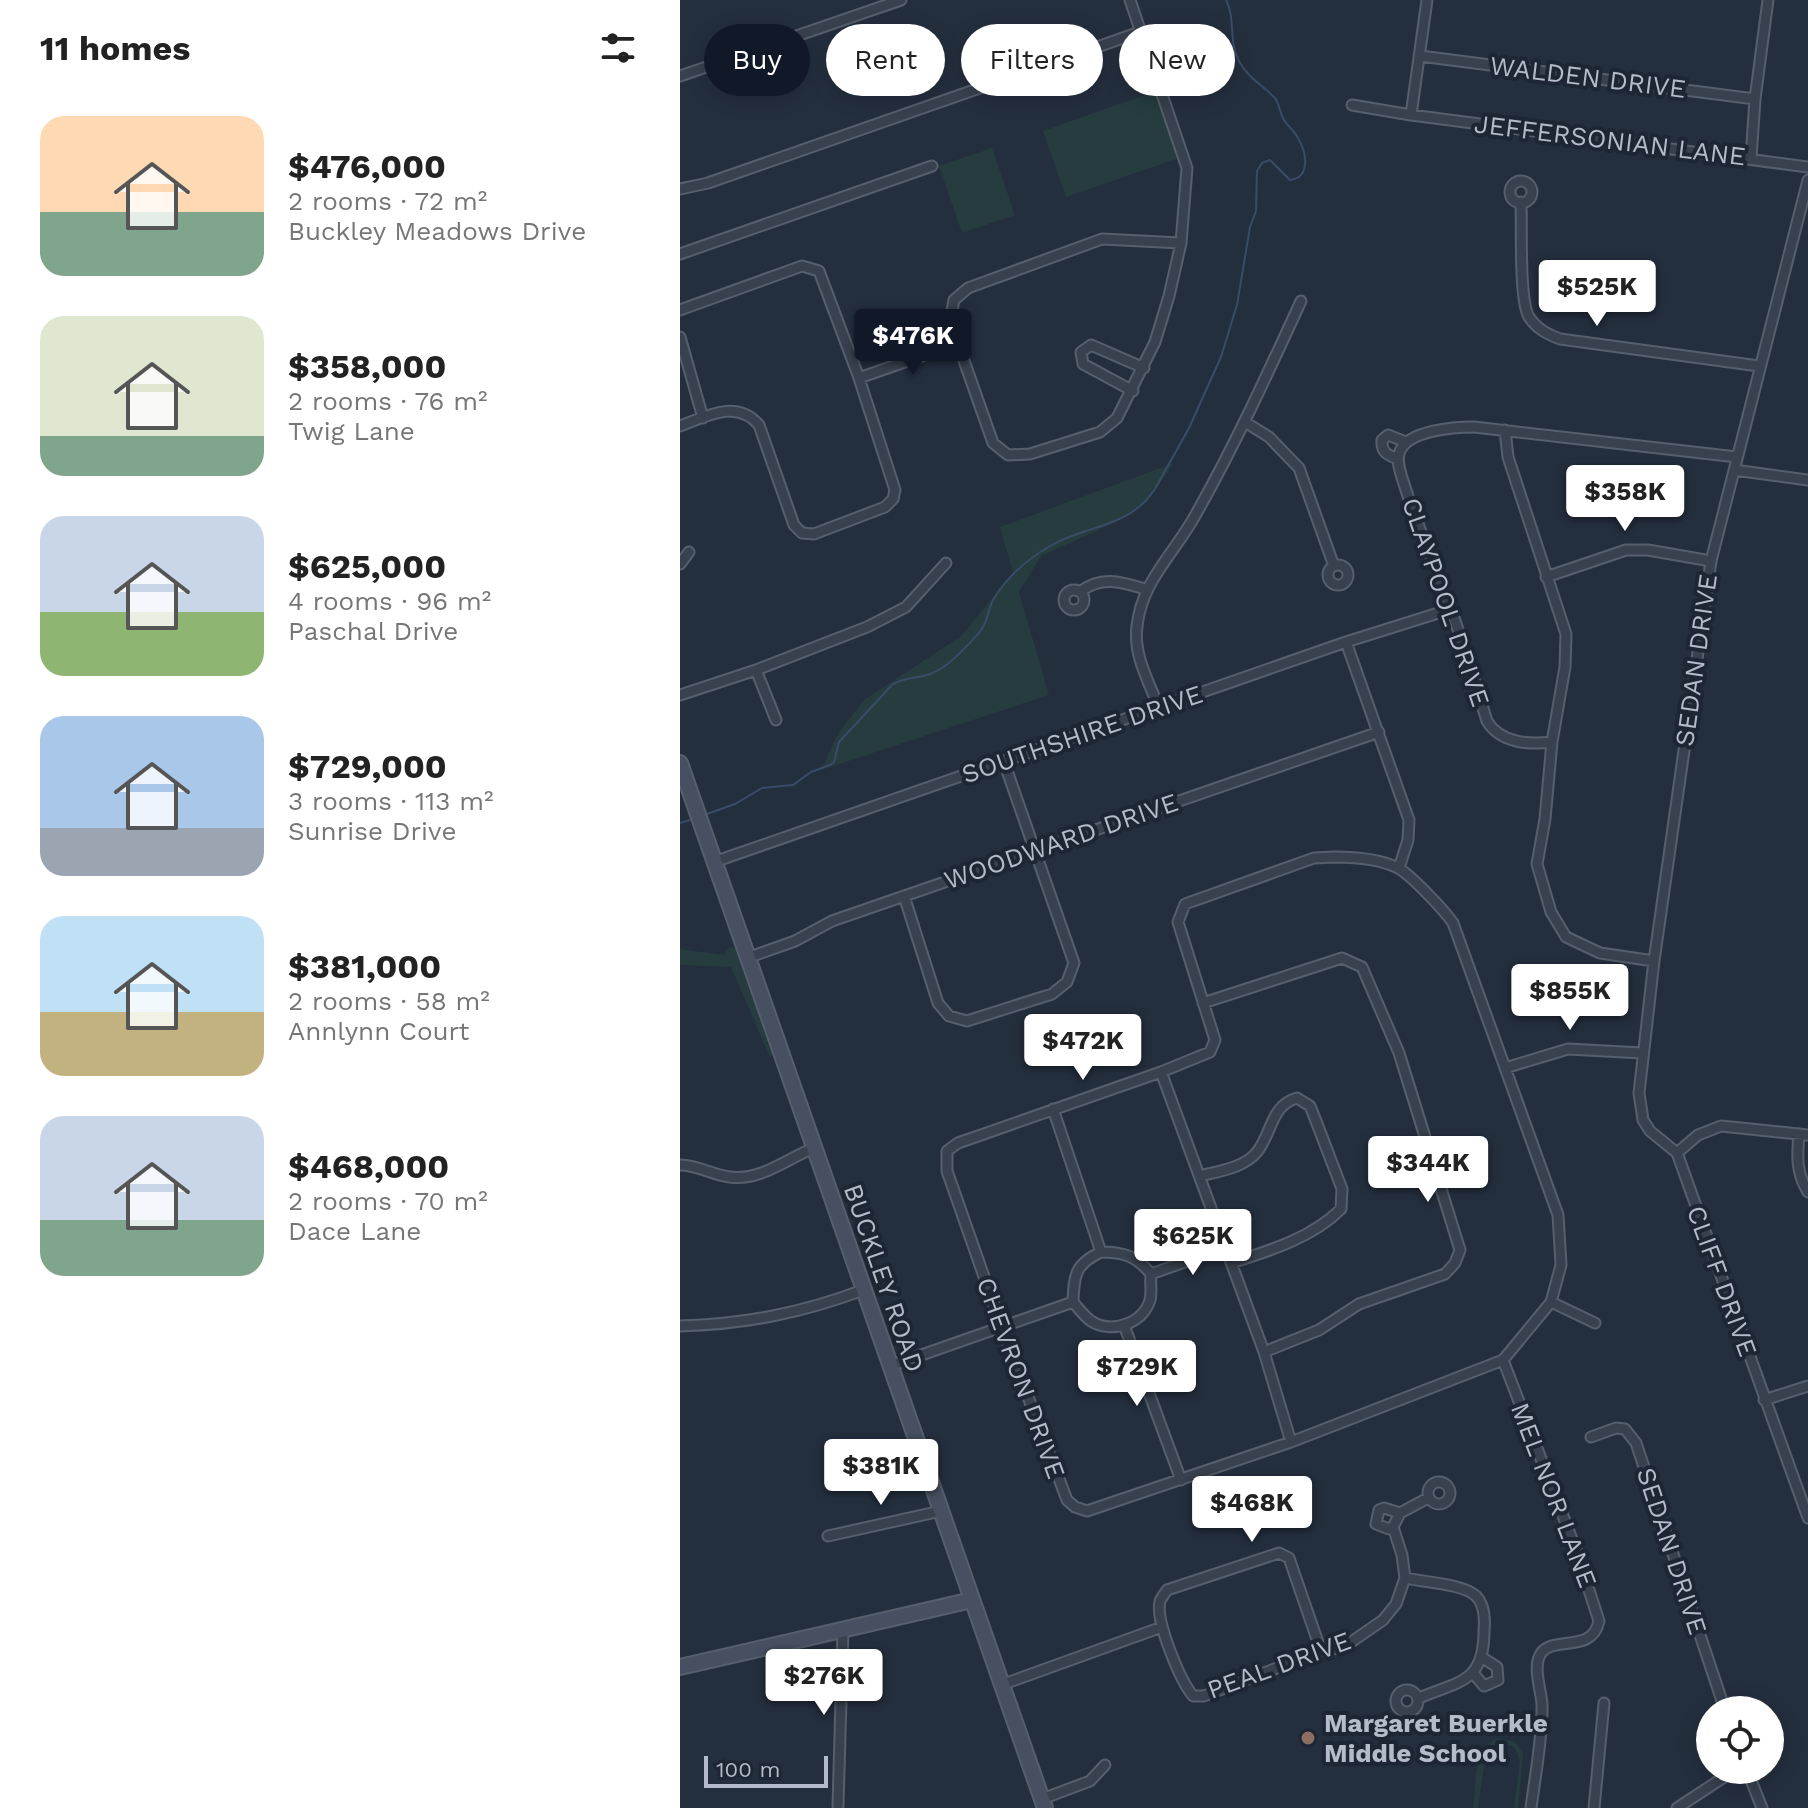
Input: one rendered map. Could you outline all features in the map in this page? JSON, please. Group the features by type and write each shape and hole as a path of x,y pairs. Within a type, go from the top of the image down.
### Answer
{"street":[{"path":"680,76 901,0"},
{"path":"1130,0 1138,24"},
{"path":"1411,115 1427,0"},
{"path":"1751,158 1768,0"},
{"path":"680,189 708,183 1119,39"},
{"name":"WALDEN DRIVE","path":"1420,56 1755,99"},
{"path":"1162,96 1187,168 1181,243 1155,342 1133,391 1117,418 1100,432 1030,454 1008,455 993,443 956,344 950,321 954,300 968,288 1102,239 1181,243"},
{"name":"JEFFERSONIAN LANE","path":"1352,105 1808,167"},
{"path":"680,254 932,166"},
{"name":"SEDAN DRIVE","path":"1642,1053 1711,561 1808,180"},
{"path":"1521,202 1524,292 1528,315 1542,332 1560,339 1759,366"},
{"path":"680,310 802,266 819,271 859,378 895,490 893,499 885,507 814,534 802,533 794,525 759,425 753,418 746,412 734,410 680,426"},
{"path":"1159,708 1137,652 1136,629 1145,589 1195,517 1245,422 1301,301"},
{"path":"680,337 703,418"},
{"path":"859,378 956,344"},
{"path":"1133,391 1083,364 1081,352 1091,345 1144,368"},
{"path":"1245,422 1269,437 1299,468 1334,566"},
{"name":"CLAYPOOL DRIVE","path":"1552,742 1527,745 1498,734 1491,728 1451,609 1404,485 1398,459 1385,453 1382,440 1388,435 1406,442 1453,427 1505,430 1737,457"},
{"path":"1505,430 1508,457 1566,634 1565,667 1537,864 1555,921 1566,937 1600,953 1654,961"},
{"path":"1398,459 1406,442"},
{"path":"1734,470 1808,480"},
{"path":"1546,577 1626,550 1648,550 1711,561"},
{"path":"680,564 689,552"},
{"path":"680,695 756,670 867,627 906,607 946,563"},
{"path":"1080,592 1099,581 1122,582 1145,589"},
{"name":"SOUTHSHIRE DRIVE","path":"714,862 1346,642 1451,609"},
{"path":"1346,642 1409,820 1408,840 1399,868"},
{"path":"756,670 776,720"},
{"name":"WOODWARD DRIVE","path":"747,958 795,941 832,921 1379,732"},
{"path":"904,896 938,1003 949,1016 967,1021 1052,994 1067,982 1074,963 1004,762"},
{"name":"BUCKLEY ROAD","path":"680,763 1044,1803"},
{"path":"1101,1252 1053,1109 1161,1072 1210,1052 1214,1046 1215,1040 1178,922 1185,904 1314,858 1355,857 1399,868 1446,912 1453,923 1558,1215 1561,1265 1551,1302 1595,1323"},
{"path":"1203,1003 1342,958 1362,967 1399,1053 1460,1250 1455,1263 1445,1274 1359,1304 1319,1330 1264,1352"},
{"path":"1505,1068 1568,1049 1642,1053"},
{"name":"CLIFF DRIVE","path":"1642,1053 1639,1093 1643,1120 1659,1141 1677,1153 1808,1518"},
{"path":"1161,1072 1264,1352 1291,1442"},
{"path":"1200,1176 1241,1165 1250,1158 1258,1151 1274,1117 1286,1101 1297,1098 1310,1106 1342,1189 1341,1209 1328,1222 1275,1249 1231,1263"},
{"name":"CHEVRON DRIVE","path":"1053,1109 958,1143 947,1151 947,1171 1067,1500 1075,1507 1087,1511 1181,1480 1291,1442 1503,1360 1551,1302"},
{"path":"1677,1153 1698,1135 1721,1126 1804,1134 1797,1158 1799,1178 1808,1192"},
{"path":"680,1165 726,1177 748,1177 771,1170 791,1157 814,1148"},
{"path":"1151,1274 1224,1248"},
{"path":"1101,1252 1132,1256 1151,1274 1150,1301 1138,1318 1124,1325 1108,1327 1092,1322 1073,1302 1074,1277 1086,1259 1101,1252"},
{"path":"680,1326 733,1323 804,1311 863,1290"},
{"path":"890,1366 1073,1302"},
{"path":"1124,1325 1181,1480"},
{"name":"MEL NOR LANE","path":"1503,1360 1597,1608 1599,1621 1589,1638 1548,1647 1539,1656 1537,1665 1542,1706 1531,1808"},
{"path":"1764,1400 1808,1386"},
{"name":"SEDAN DRIVE","path":"1591,1437 1616,1428 1625,1429 1636,1443 1720,1696"},
{"path":"1419,1698 1451,1686 1473,1673 1483,1658 1484,1612 1477,1597 1463,1589 1405,1578 1393,1527 1400,1513 1428,1498"},
{"path":"1393,1527 1389,1529 1376,1524 1379,1510 1384,1508 1400,1513"},
{"path":"828,1536 941,1511"},
{"path":"1001,1685 1162,1627 1160,1602 1167,1590 1279,1553 1289,1558 1321,1651"},
{"name":"PEAL DRIVE","path":"1162,1627 1186,1687 1193,1696 1204,1696 1321,1651 1344,1647 1383,1620 1396,1604 1405,1578"},
{"path":"680,1667 972,1600"},
{"path":"838,1806 843,1630"},
{"path":"1473,1673 1484,1686 1498,1680 1497,1667 1483,1658"},
{"path":"1594,1808 1604,1703"},
{"path":"1044,1803 1090,1781 1105,1765"},
{"path":"1677,1808 1714,1784"},
{"path":"1753,1784 1762,1808"}],"green space":[{"path":"1142,96 1158,96 1179,158 1066,197 1043,131"},
{"path":"992,148 1015,215 962,233 939,166"},
{"path":"1174,463 1147,502 1114,523 1041,556 1019,592 1049,695 821,770 839,732 864,700 961,636 1013,573 1000,527"},
{"path":"730,947 735,948 772,1055 770,1057 731,967 680,965 680,949 723,955"},
{"path":"1498,1738 1515,1742 1523,1753 1518,1808 1514,1808 1520,1760 1514,1747 1502,1742 1491,1746 1486,1752 1478,1808 1473,1808 1480,1758 1490,1743"}],"waterway":[{"path":"704,815 735,804 762,788 793,785 811,772 830,765 834,762 839,742 892,685 934,672 968,645 982,629 998,592 1026,563 1065,539 1120,519 1144,502 1155,489 1189,428 1221,357 1237,305 1250,227 1256,211 1257,171 1262,163 1270,160 1290,180 1301,175 1305,164 1302,146 1284,120 1276,99 1250,76 1239,61 1226,0"},
{"path":"680,823 694,819"}],"place":[{"name":"Margaret Buerkle Middle School","path":"1308,1738"}]}
